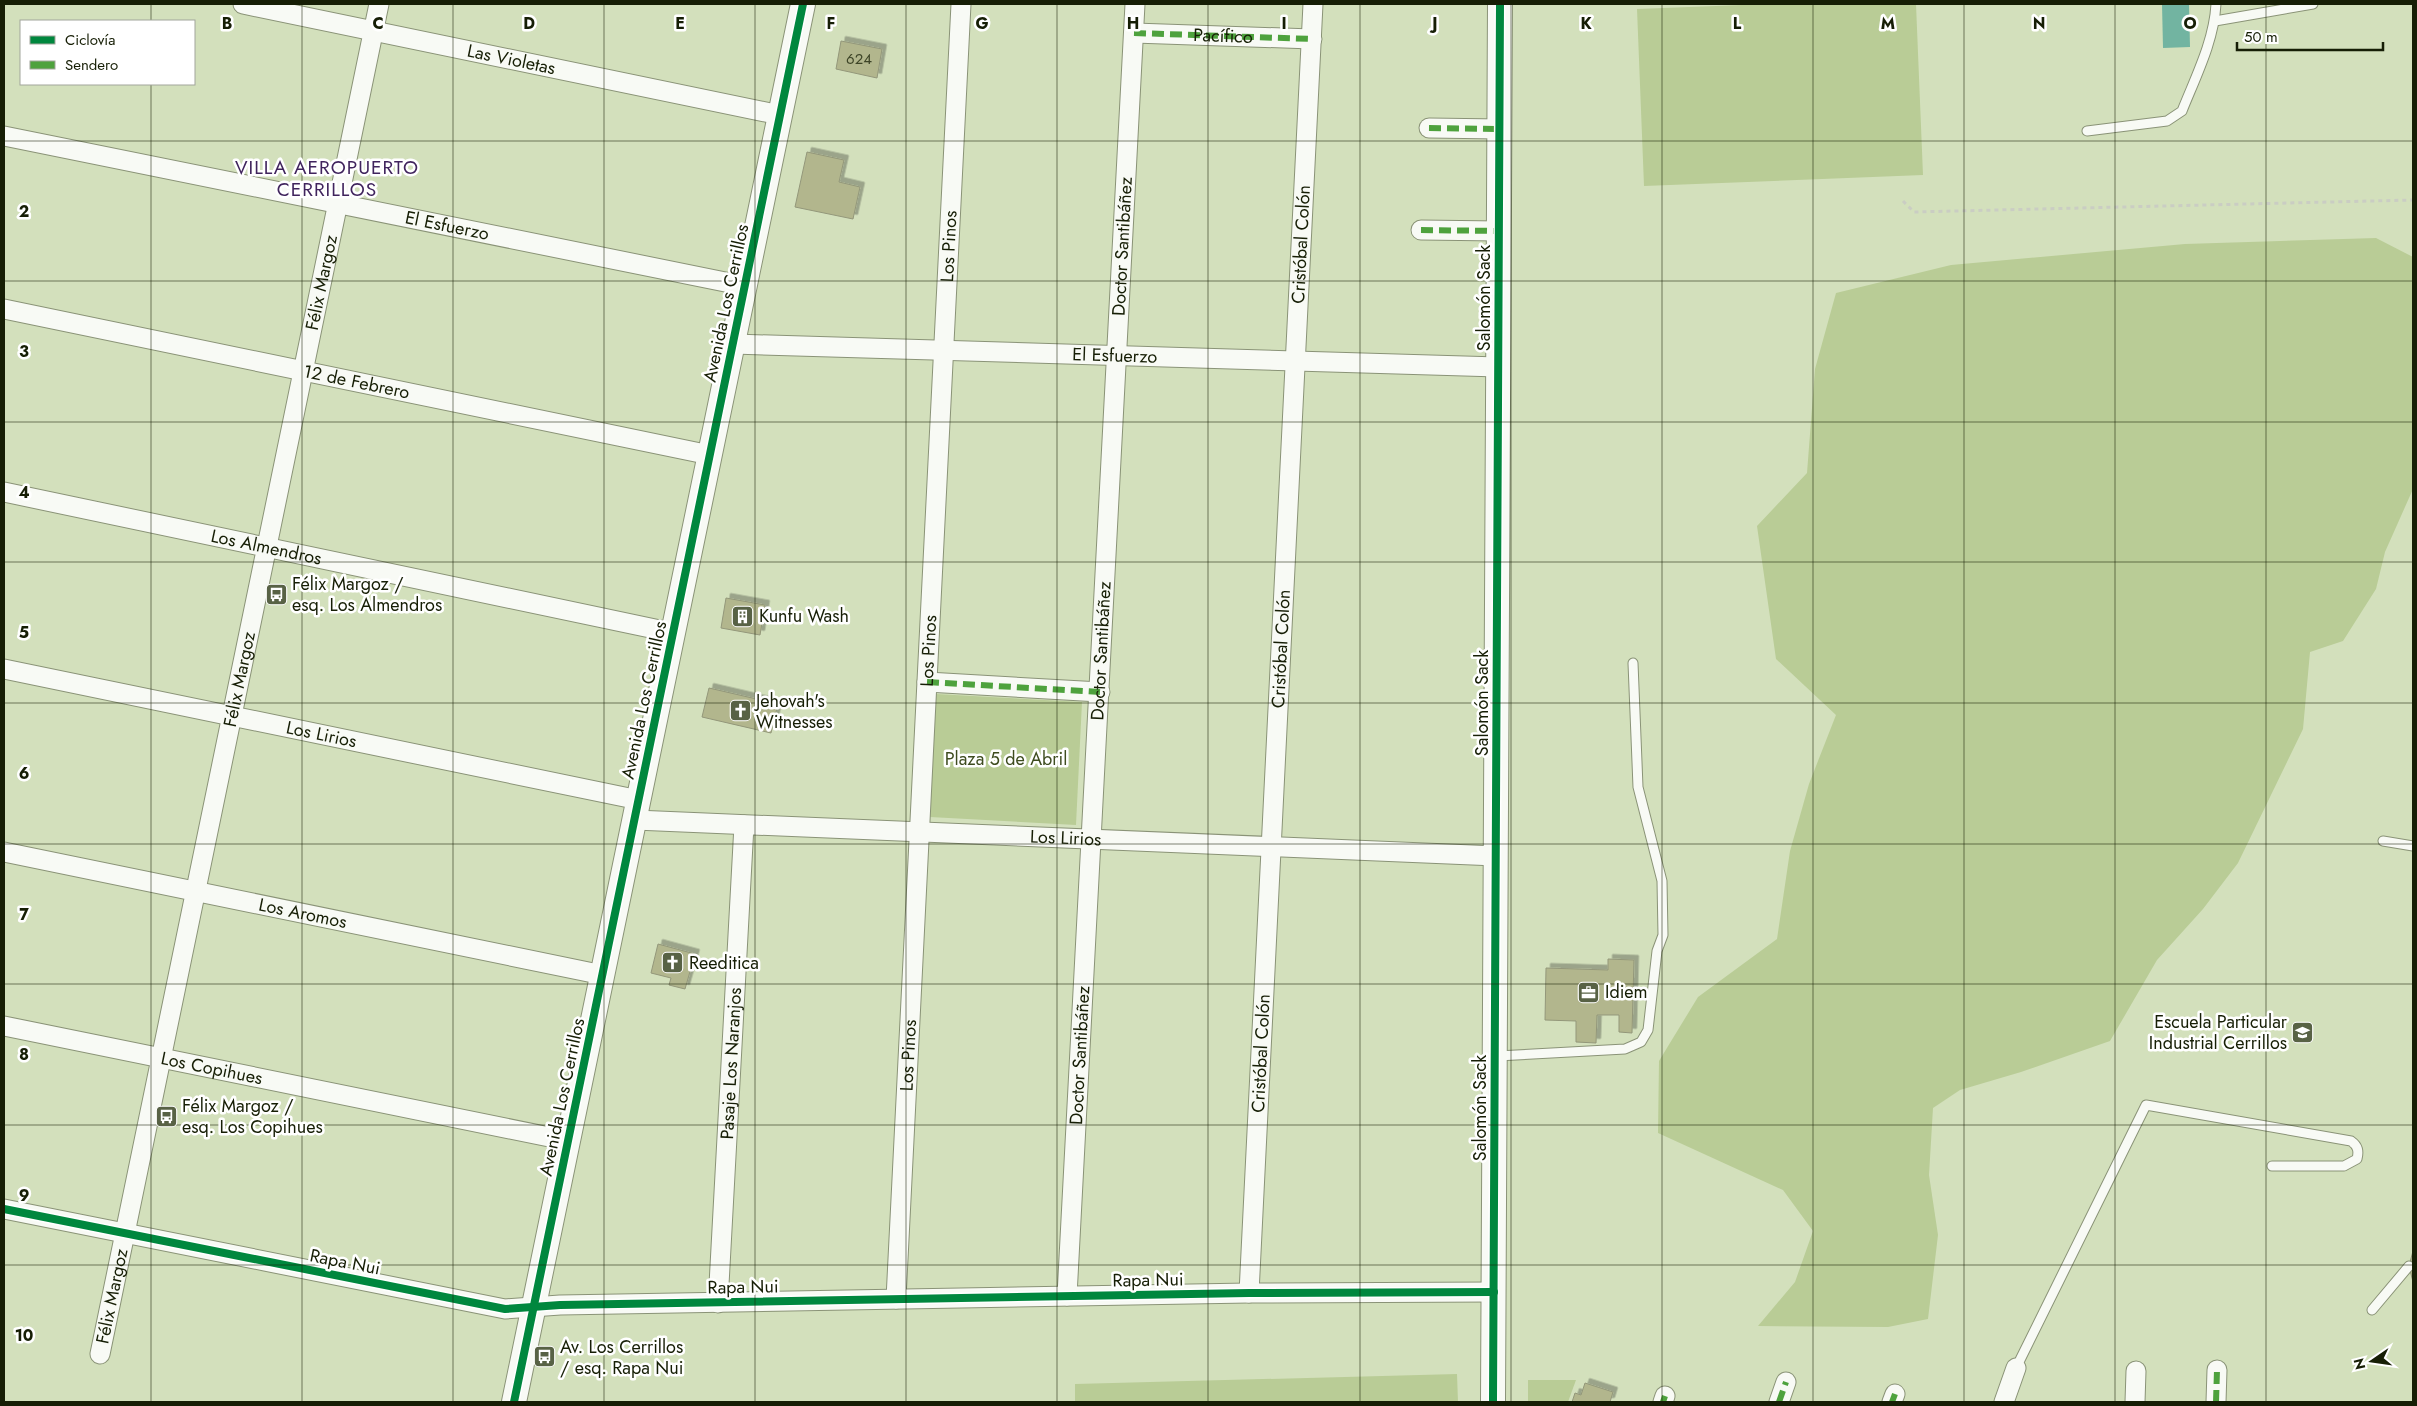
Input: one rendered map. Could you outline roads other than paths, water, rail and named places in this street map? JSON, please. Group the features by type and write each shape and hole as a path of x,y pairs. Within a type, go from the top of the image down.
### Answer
{"street":[{"name":"Las Violetas","path":"243,4 780,115"},
{"name":"Félix Margoz","path":"100,1354 379,4"},
{"name":"Avenida Los Cerrillos","path":"514,1402 803,4"},
{"name":"Los Pinos","path":"896,1300 961,4"},
{"name":"Doctor Santibáñez","path":"1067,1296 1135,4"},
{"name":"Cristóbal Colón","path":"1249,1293 1313,4"},
{"name":"Salomón Sack","path":"1493,1402 1500,4"},
{"name":"Pacífico","path":"1134,33 1312,39"},
{"path":"1429,128 1500,128"},
{"name":"El Esfuerzo","path":"4,136 338,202 745,286"},
{"path":"1421,230 1499,231"},
{"name":"12 de Febrero","path":"4,309 710,455"},
{"name":"El Esfuerzo","path":"733,344 1498,367"},
{"name":"Los Almendros","path":"4,492 674,633"},
{"name":"Los Lirios","path":"4,670 232,716 637,810 744,825 1496,856"},
{"path":"927,682 1100,692"},
{"name":"Pasaje Los Naranjos","path":"718,1303 744,825"},
{"name":"Los Aromos","path":"4,852 603,975"},
{"name":"Los Copihues","path":"4,1026 569,1141"},
{"name":"Rapa Nui","path":"4,1209 494,1307 534,1308 1249,1293 1494,1292"},
{"path":"2004,1402 2016,1368"},
{"path":"2216,1402 2217,1370"},
{"path":"2135,1402 2136,1371"},
{"path":"1779,1402 1786,1382"}],"lane":[{"path":"2087,131 2167,121 2178,116 2182,111 2207,49 2215,21 2216,4"},
{"path":"2215,21 2313,4"},
{"path":"1495,1056 1625,1049 1641,1042 1648,1030 1657,951 1664,935 1662,881 1638,787 1633,663"},
{"path":"2383,842 2413,846"},
{"path":"2016,1368 2146,1105 2351,1141 2357,1147 2357,1159 2344,1166 2272,1166"},
{"path":"2372,1310 2409,1266"}],"water":[{"path":"2162,4 2189,4 2190,47 2163,48"}],"place":[{"name":"Félix Margoz / esq. Los Almendros","path":"276,594"},
{"name":"Kunfu Wash","path":"743,616"},
{"name":"Jehovah's Witnesses","path":"740,711"},
{"name":"Reeditica","path":"673,963"},
{"name":"Idiem","path":"1589,992"},
{"name":"Escuela Particular Industrial Cerrillos","path":"2303,1032"},
{"name":"Félix Margoz / esq. Los Copihues","path":"166,1116"},
{"name":"Av. Los Cerrillos / esq. Rapa Nui","path":"544,1357"}],"district":[{"name":"VILLA AEROPUERTO CERRILLOS","path":"327,178"}],"park label":[{"name":"Plaza 5 de Abril","path":"1006,759"}]}
